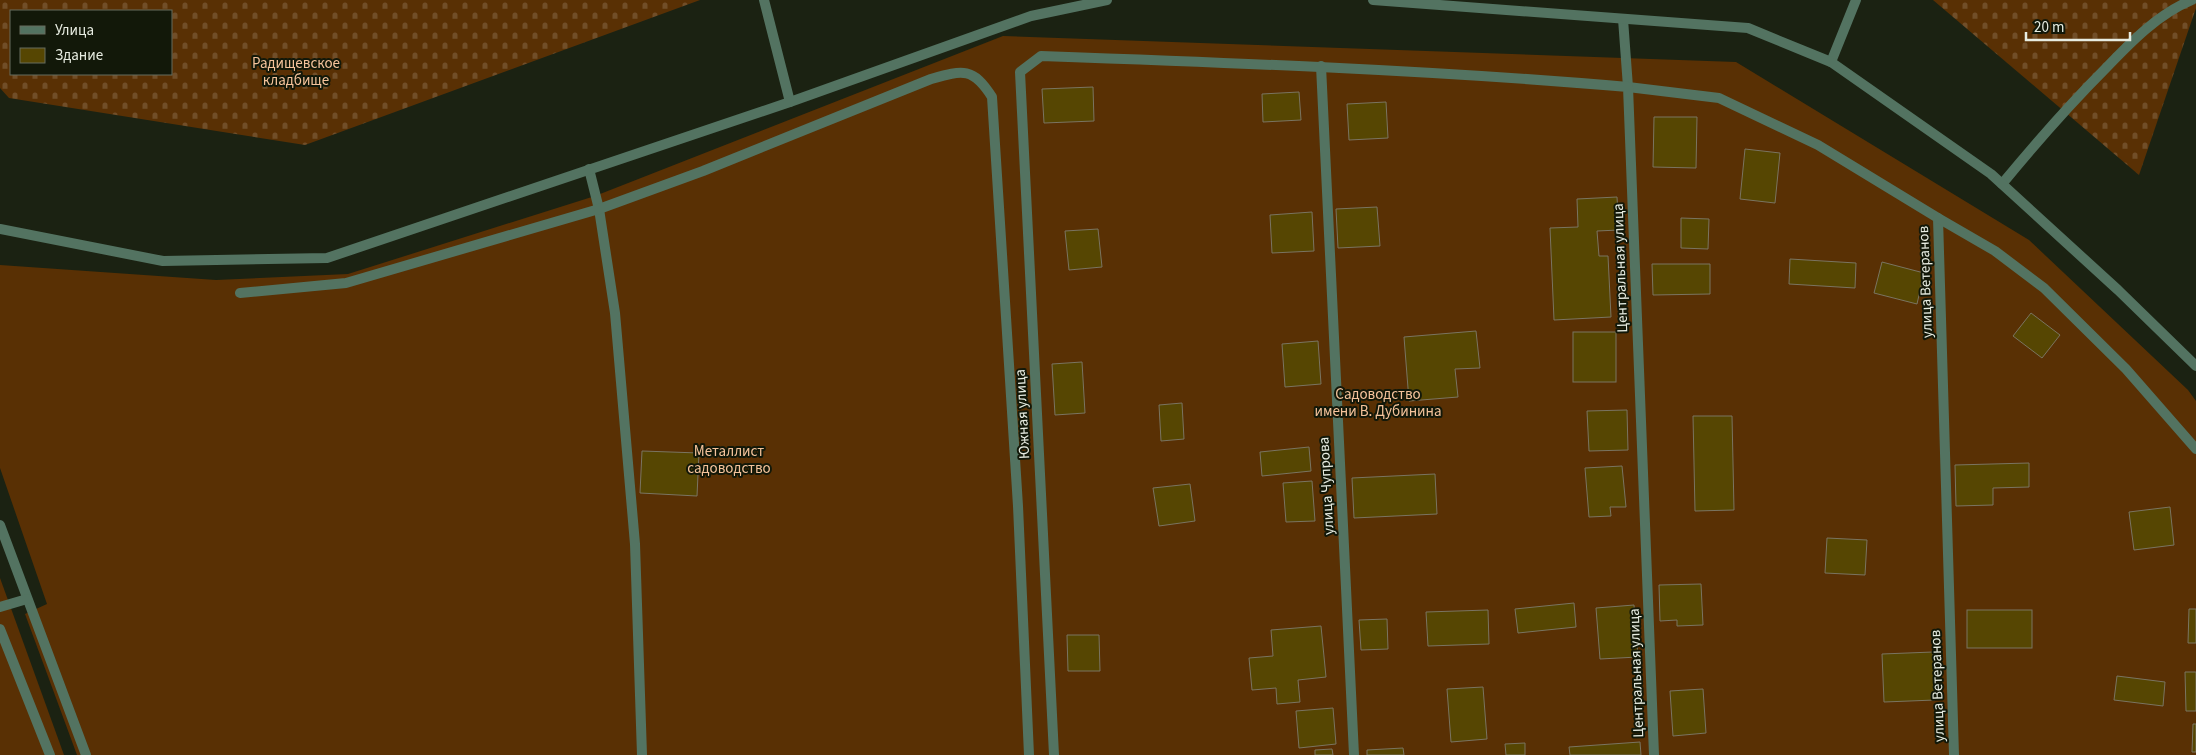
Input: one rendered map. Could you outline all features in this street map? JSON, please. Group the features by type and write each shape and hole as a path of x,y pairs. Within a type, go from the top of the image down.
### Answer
{"street":[{"path":"764,0 790,102"},
{"path":"0,229 162,261 327,258 790,102 1031,16 1107,0"},
{"path":"1373,0 1489,4 1623,19 1748,28 1831,62 1991,174 2118,290 2196,366"},
{"path":"1831,62 1856,0"},
{"path":"2002,184 2050,126 2131,42 2174,8 2192,0"},
{"path":"1321,66 1518,77 1628,87 1623,19"},
{"name":"Южная улица","path":"1054,755 1020,72 1040,56 1321,66"},
{"name":"улица Чупрова","path":"1321,66 1354,755"},
{"path":"240,293 346,283 599,209 703,171 931,79 957,72 982,80 992,97 1006,290 1029,755"},
{"name":"улица Ветеранов","path":"1628,87 1719,98 1818,145 1938,218 1954,755"},
{"name":"Центральная улица","path":"1628,87 1654,755"},
{"path":"589,169 599,209 615,313 635,544 642,755"},
{"path":"1938,218 1995,251 2044,288 2126,369 2196,450"},
{"path":"0,525 86,755"},
{"path":"0,607 27,599"},
{"path":"0,629 50,755"}],"green space":[{"name":"Радищевское кладбище","path":"0,0 700,0 305,145 9,98 0,88"},
{"path":"1933,0 2196,0 2196,8 2139,175"},
{"path":"1003,36 1736,62 2029,240 2188,390 2196,401 2196,755 77,755 25,614 47,604 0,468 0,265 216,280 348,274 595,196"},
{"path":"0,578 64,755 0,755"}],"building":[{"path":"1093,87 1094,121 1044,123 1042,89"},
{"path":"1299,92 1301,120 1263,122 1262,94"},
{"path":"1386,102 1388,138 1349,140 1347,104"},
{"path":"1654,117 1697,117 1696,168 1653,167"},
{"path":"1745,149 1780,153 1775,203 1740,199"},
{"path":"1617,197 1619,230 1597,231 1599,256 1608,256 1611,317 1554,320 1550,228 1578,227 1577,199"},
{"path":"1377,207 1380,246 1338,248 1336,209"},
{"path":"1312,212 1314,251 1272,253 1270,215"},
{"path":"1681,218 1709,219 1708,249 1681,248"},
{"path":"1098,229 1102,267 1069,270 1065,231"},
{"path":"1790,259 1856,263 1855,288 1789,284"},
{"path":"1882,262 1924,273 1917,304 1874,293"},
{"path":"1652,264 1710,264 1710,294 1653,295"},
{"path":"2031,313 2060,335 2042,358 2013,336"},
{"path":"1476,331 1480,368 1455,369 1458,397 1409,401 1404,337"},
{"path":"1573,332 1616,332 1616,382 1573,382"},
{"path":"1318,341 1321,384 1285,387 1282,344"},
{"path":"1082,362 1085,413 1055,415 1052,364"},
{"path":"1182,403 1184,439 1161,441 1159,405"},
{"path":"1627,410 1628,450 1589,451 1587,411"},
{"path":"1693,416 1732,416 1734,510 1695,511"},
{"path":"1309,447 1311,471 1262,476 1260,452"},
{"path":"642,451 699,453 697,496 640,493"},
{"path":"2029,463 2029,487 1993,488 1993,505 1956,506 1955,465"},
{"path":"1622,466 1626,507 1610,507 1611,516 1589,517 1585,468"},
{"path":"1435,474 1437,514 1354,518 1352,478"},
{"path":"1312,481 1315,521 1286,522 1283,483"},
{"path":"1190,484 1195,521 1159,526 1153,488"},
{"path":"2170,507 2174,545 2134,550 2129,512"},
{"path":"1827,538 1867,540 1865,575 1825,573"},
{"path":"1701,584 1703,625 1677,626 1677,620 1660,621 1659,585"},
{"path":"1574,603 1576,627 1518,633 1515,609"},
{"path":"1634,605 1638,657 1600,659 1596,608"},
{"path":"2189,609 2196,609 2196,643 2188,643"},
{"path":"1488,610 1489,644 1428,646 1426,612"},
{"path":"1967,610 2032,610 2032,648 1967,648"},
{"path":"1387,619 1388,649 1361,650 1359,620"},
{"path":"1321,626 1326,677 1298,680 1300,702 1277,704 1276,688 1252,690 1249,658 1273,656 1271,630"},
{"path":"1067,635 1099,635 1100,671 1068,671"},
{"path":"1933,652 1935,700 1884,702 1882,654"},
{"path":"2185,672 2196,672 2196,711 2186,711"},
{"path":"2117,676 2165,682 2163,706 2114,700"},
{"path":"1483,687 1487,739 1451,742 1447,689"},
{"path":"1703,689 1706,733 1673,736 1670,691"},
{"path":"1333,708 1336,744 1299,748 1296,711"},
{"path":"2193,724 2196,724 2196,752 2192,752"},
{"path":"1640,742 1641,755 1570,755 1569,747"},
{"path":"1525,743 1525,755 1506,755 1505,744"},
{"path":"1403,748 1404,755 1367,755 1367,750"},
{"path":"1332,749 1333,755 1315,755 1315,750"}],"park label":[{"name":"Садоводство имени В. Дубинина","path":"1378,402"},
{"name":"Металлист садоводство","path":"729,460"}]}
